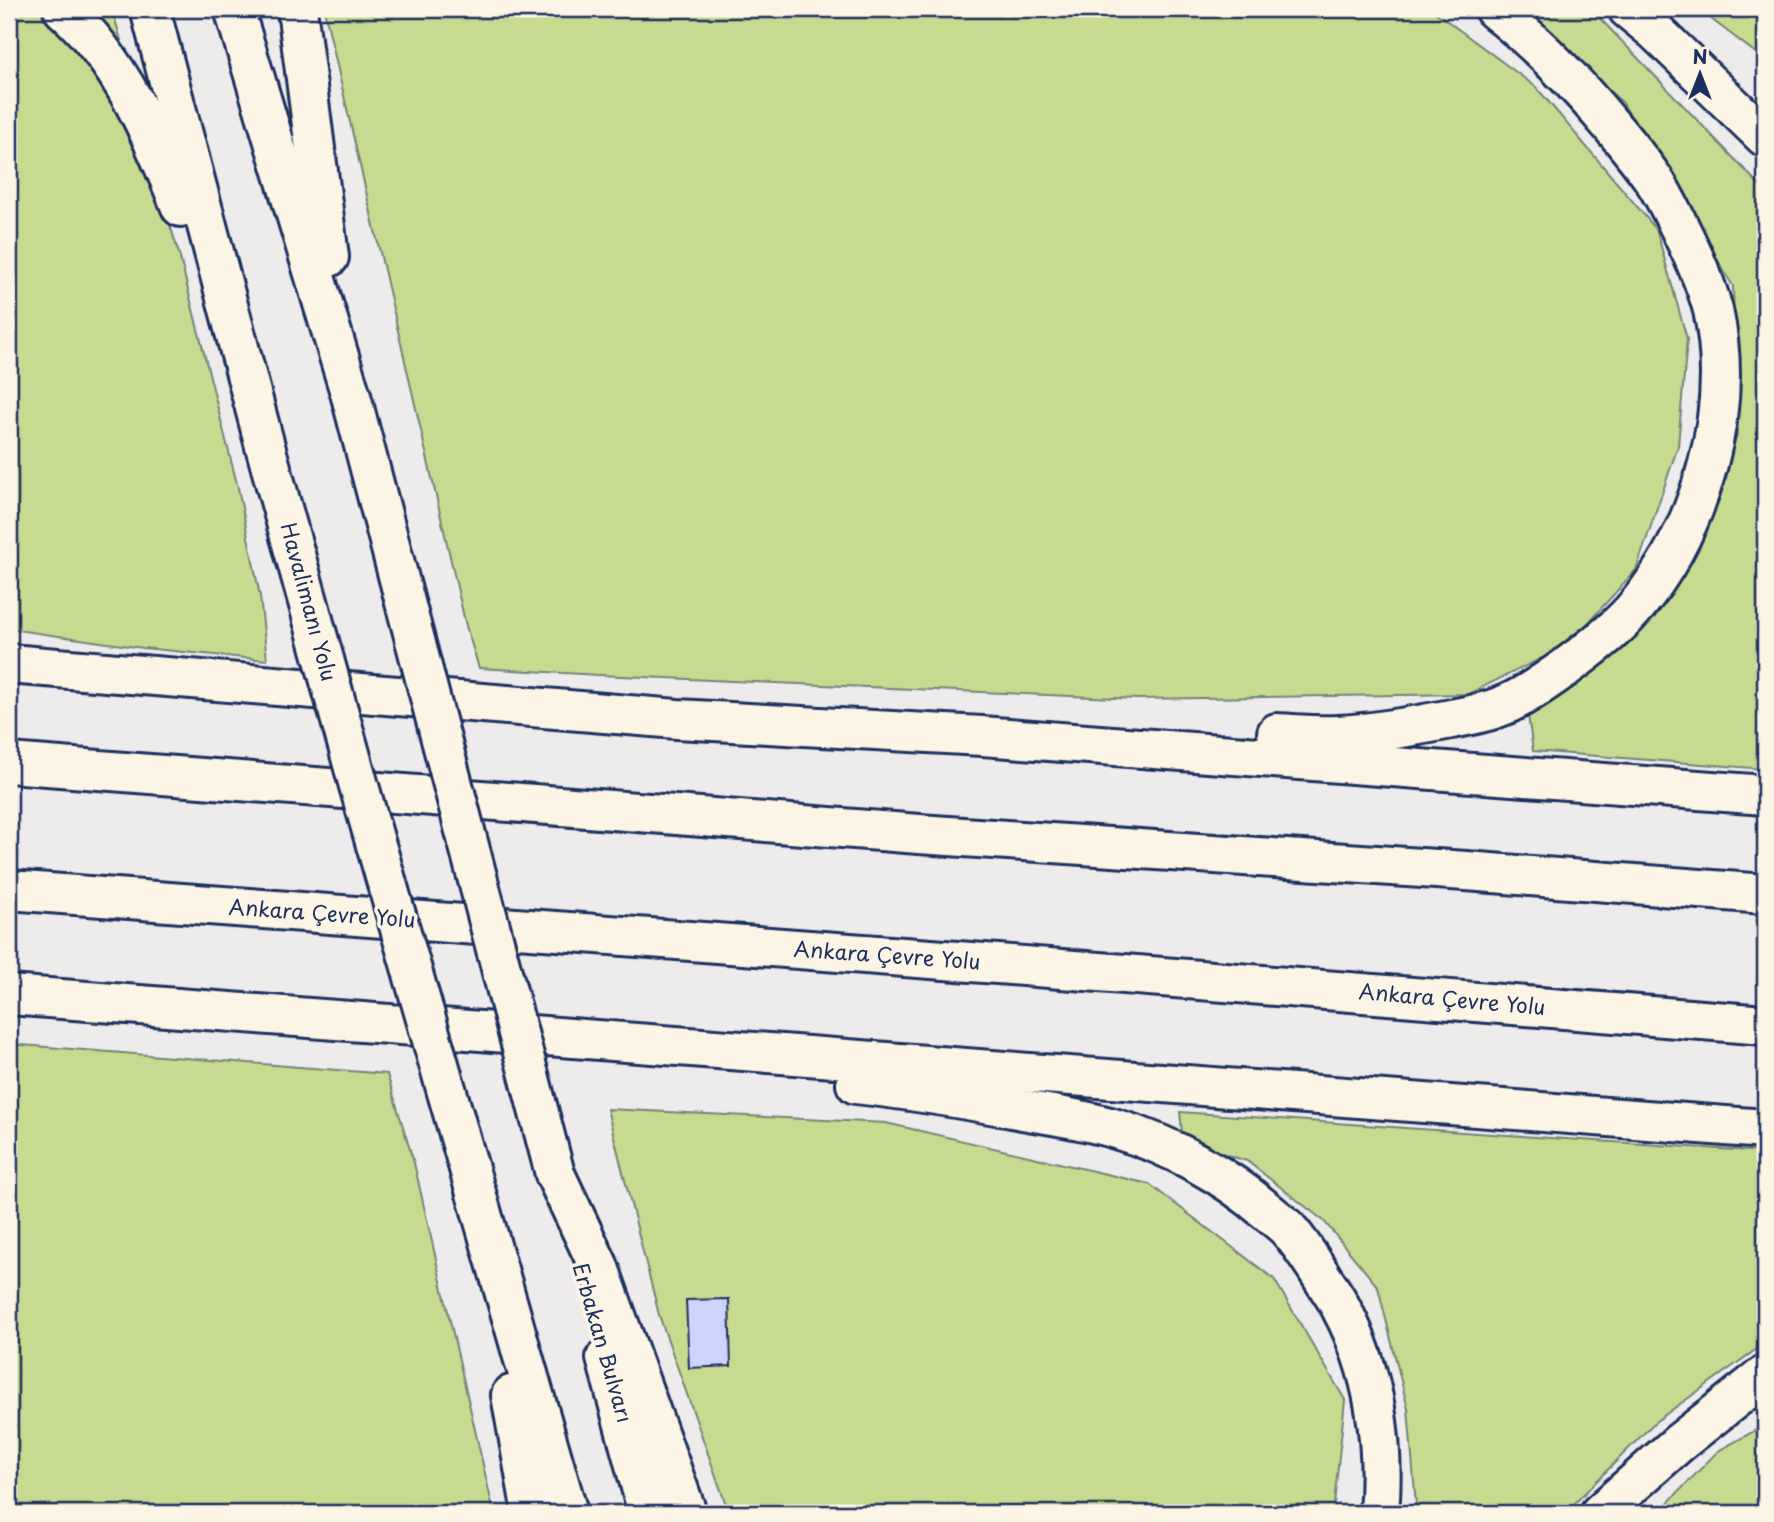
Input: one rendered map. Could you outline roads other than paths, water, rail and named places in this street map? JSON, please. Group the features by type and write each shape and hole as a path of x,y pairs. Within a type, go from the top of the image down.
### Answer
{"highway":[{"path":"63,9 92,39 142,116 242,360"},
{"name":"Havalimanı Yolu","path":"150,9 362,800 476,1193"},
{"path":"234,9 348,385 555,1174 598,1265 687,1513"},
{"path":"297,9 348,385"},
{"path":"677,719 1336,735 1383,731 1469,715 1509,703 1547,681 1605,638 1639,603 1672,554 1691,516 1704,477 1715,433 1719,391 1718,348 1713,309 1698,267 1655,181 1585,94 1550,58 1494,9"},
{"path":"1628,9 1655,31 1765,137"},
{"path":"9,645 269,685"},
{"path":"9,664 677,719 982,736 1765,795"},
{"path":"9,763 933,835 1765,894"},
{"name":"Ankara Çevre Yolu","path":"9,890 1038,967 1765,1025"},
{"path":"9,995 1765,1129"},
{"path":"277,1015 706,1068 914,1090 1076,1119 1116,1129 1157,1144 1202,1166 1250,1196 1287,1228 1342,1309 1361,1355 1380,1437 1381,1484 1378,1513"},
{"name":"Erbakan Bulvarı","path":"555,1174 648,1513"},
{"path":"476,1193 532,1513"},
{"path":"476,1193 568,1513"},
{"path":"1600,1513 1679,1443 1765,1375"}]}
